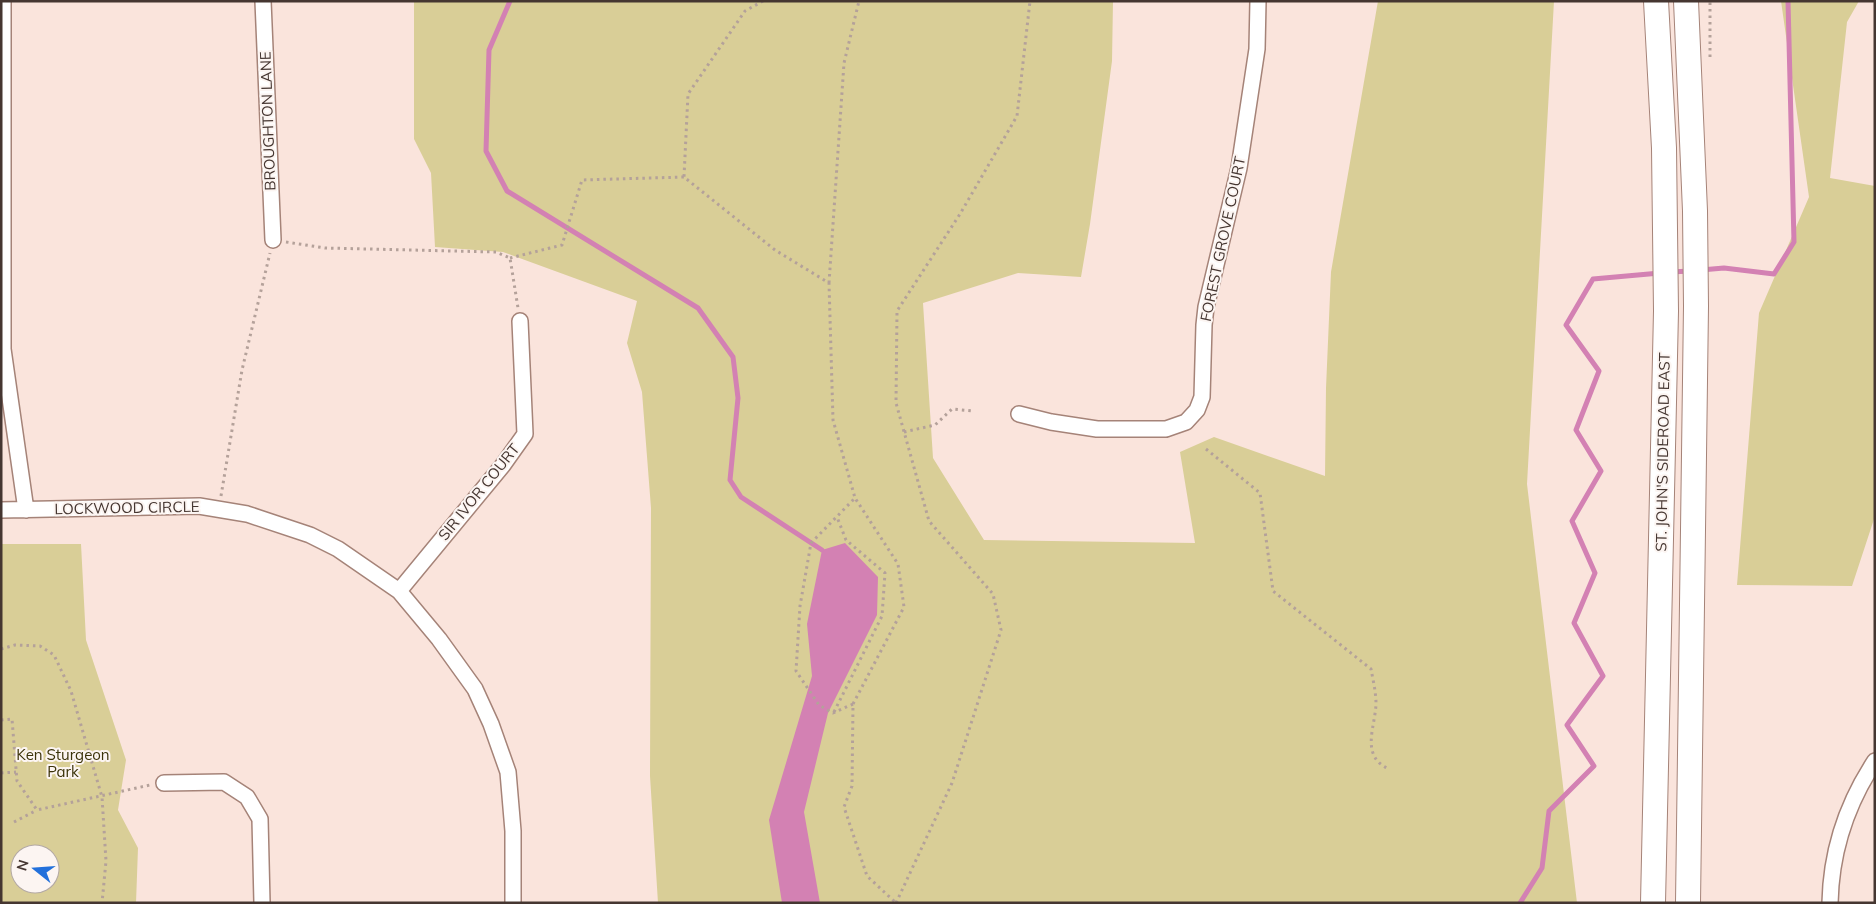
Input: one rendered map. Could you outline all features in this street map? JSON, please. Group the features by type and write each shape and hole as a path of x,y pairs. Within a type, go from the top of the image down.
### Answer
{"main road":[{"name":"ST. JOHN'S SIDEROAD EAST","path":"1653,903 1666,311 1664,148 1656,1"},
{"name":"ST. JOHN'S SIDEROAD EAST","path":"1686,1 1696,212 1688,903"}],"street":[{"path":"3,1 3,349 26,510"},
{"name":"BROUGHTON LANE","path":"263,1 273,240"},
{"name":"FOREST GROVE COURT","path":"1019,414 1051,422 1097,429 1166,429 1186,422 1197,410 1203,394 1206,307 1239,168 1258,49 1258,1"},
{"name":"SIR IVOR COURT","path":"399,591 503,465 525,434 520,321"},
{"name":"LOCKWOOD CIRCLE","path":"1,510 200,506 247,514 310,535 338,549 399,591 439,639 475,689 491,724 508,772 513,832 513,903"},
{"path":"1830,903 1832,863 1840,833 1853,798 1875,761"},
{"path":"164,782 224,782 247,797 260,819 262,903"}],"path":[{"path":"684,177 688,94 745,11 763,1"},
{"path":"859,1 844,63 829,283 833,420 855,498 898,564 904,607 853,704 852,786 844,807 867,876 896,903 952,783 1001,630 993,594 929,522 896,403 897,311 960,214 1017,116 1030,1"},
{"path":"219,510 242,370 273,240 325,248 496,252 510,258 562,245 582,180 684,177 774,250 829,283"},
{"path":"510,258 520,321"},
{"path":"904,432 935,425 952,409 973,411"},
{"path":"1206,449 1260,493 1273,591 1371,669 1376,702 1370,747 1380,765 1389,769"},
{"path":"833,713 819,705 796,671 800,606 812,543 855,498"},
{"path":"833,713 882,616 885,573 846,540 837,516"},
{"path":"1,649 15,645 40,646 54,655 71,691 102,797 106,861 102,903"},
{"path":"833,713 853,704"},
{"path":"1,720 12,718 17,781 37,810"},
{"path":"1,773 16,772"},
{"path":"14,822 37,810 164,782"}],"green space":[{"path":"414,1 1113,1 1112,61 1081,277 1018,273 923,303 933,458 984,540 1195,543 1180,452 1214,437 1325,476 1326,388 1331,272 1378,1 1554,1 1527,484 1577,903 658,903 650,776 651,508 642,392 627,343 637,301 503,252 435,247 431,173 414,139"},
{"path":"1781,1 1859,1 1847,22 1830,178 1875,186 1875,516 1852,586 1737,585 1759,313 1809,197"},
{"name":"Ken Sturgeon Park","path":"1,544 81,544 86,640 126,760 118,810 138,848 136,903 1,903"}],"shaded area":[{"path":"845,543 878,577 877,615 828,713 804,812 820,903 782,903 769,820 812,676 807,624 822,550"}],"waterway":[{"path":"510,1 489,50 486,151 507,191 698,308 733,357 738,398 730,480 741,497 822,550"},
{"path":"1701,270 1724,268 1774,274 1794,242 1788,1"},
{"path":"1671,272 1690,271"},
{"path":"1520,903 1542,868 1549,811 1594,766 1567,725 1603,676 1574,623 1595,573 1572,521 1601,471 1576,430 1599,371 1566,325 1593,279 1660,273"}]}
